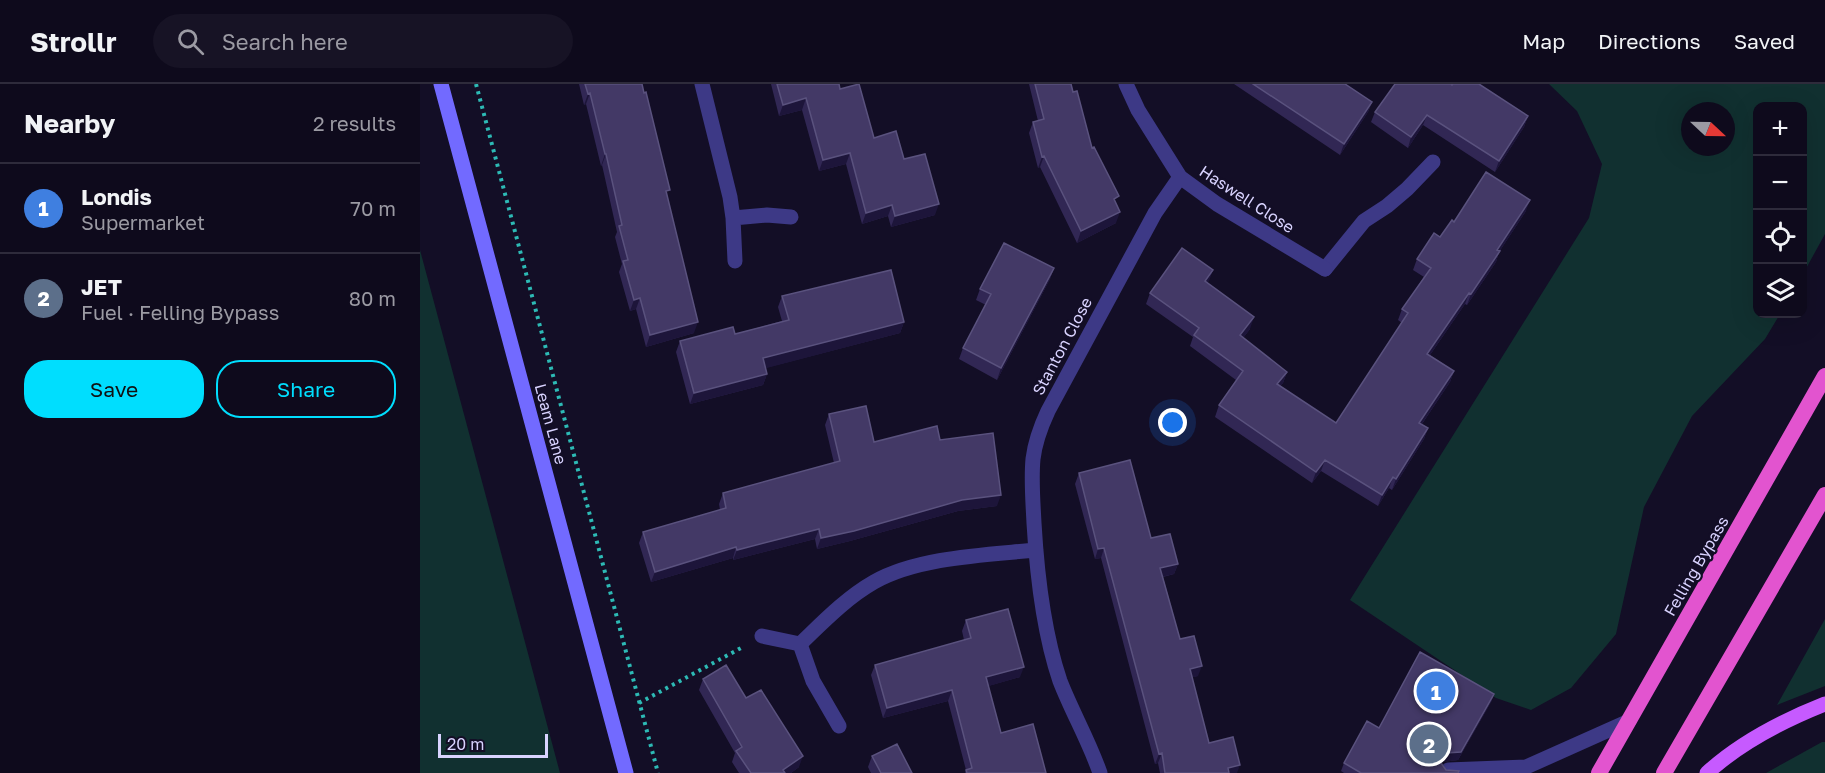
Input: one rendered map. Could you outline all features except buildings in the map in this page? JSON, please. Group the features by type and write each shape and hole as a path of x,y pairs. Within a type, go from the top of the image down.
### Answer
{"highway":[{"name":"Felling Bypass","path":"1599,773 1825,376"},
{"path":"1664,773 1825,495"}],"main road":[{"name":"Leam Lane","path":"441,84 626,773"},
{"path":"1707,773 1755,737 1798,714 1825,704"}],"street":[{"path":"702,84 730,197 735,261"},
{"name":"Haswell Close","path":"1126,84 1138,110 1180,177 1218,204 1324,269 1364,221 1400,195 1432,162"},
{"name":"Stanton Close","path":"1100,773 1060,680 1050,643 1036,550 1032,494 1033,458 1038,433 1048,411 1155,213 1180,177"},
{"path":"733,218 767,215 791,217"},
{"path":"800,644 848,599 875,581 931,562 1036,550"},
{"path":"762,636 800,644"},
{"path":"800,644 813,681 839,726"},
{"path":"1448,770 1526,767 1629,721"}],"path":[{"path":"476,84 658,773"},
{"path":"639,704 762,636"}],"green space":[{"path":"1549,84 1825,84 1825,234 1807,267 1807,102 1753,102 1753,318 1778,318 1765,339 1692,416 1644,507 1616,634 1571,688 1531,710 1496,698 1350,600 1589,218 1602,164 1577,111"},
{"path":"420,250 560,773 420,773"},
{"path":"1825,619 1825,686 1777,705"},
{"path":"1825,742 1825,773 1766,773"}],"place":[{"name":"Londis","path":"1436,691"},
{"name":"JET","path":"1429,744"}]}
